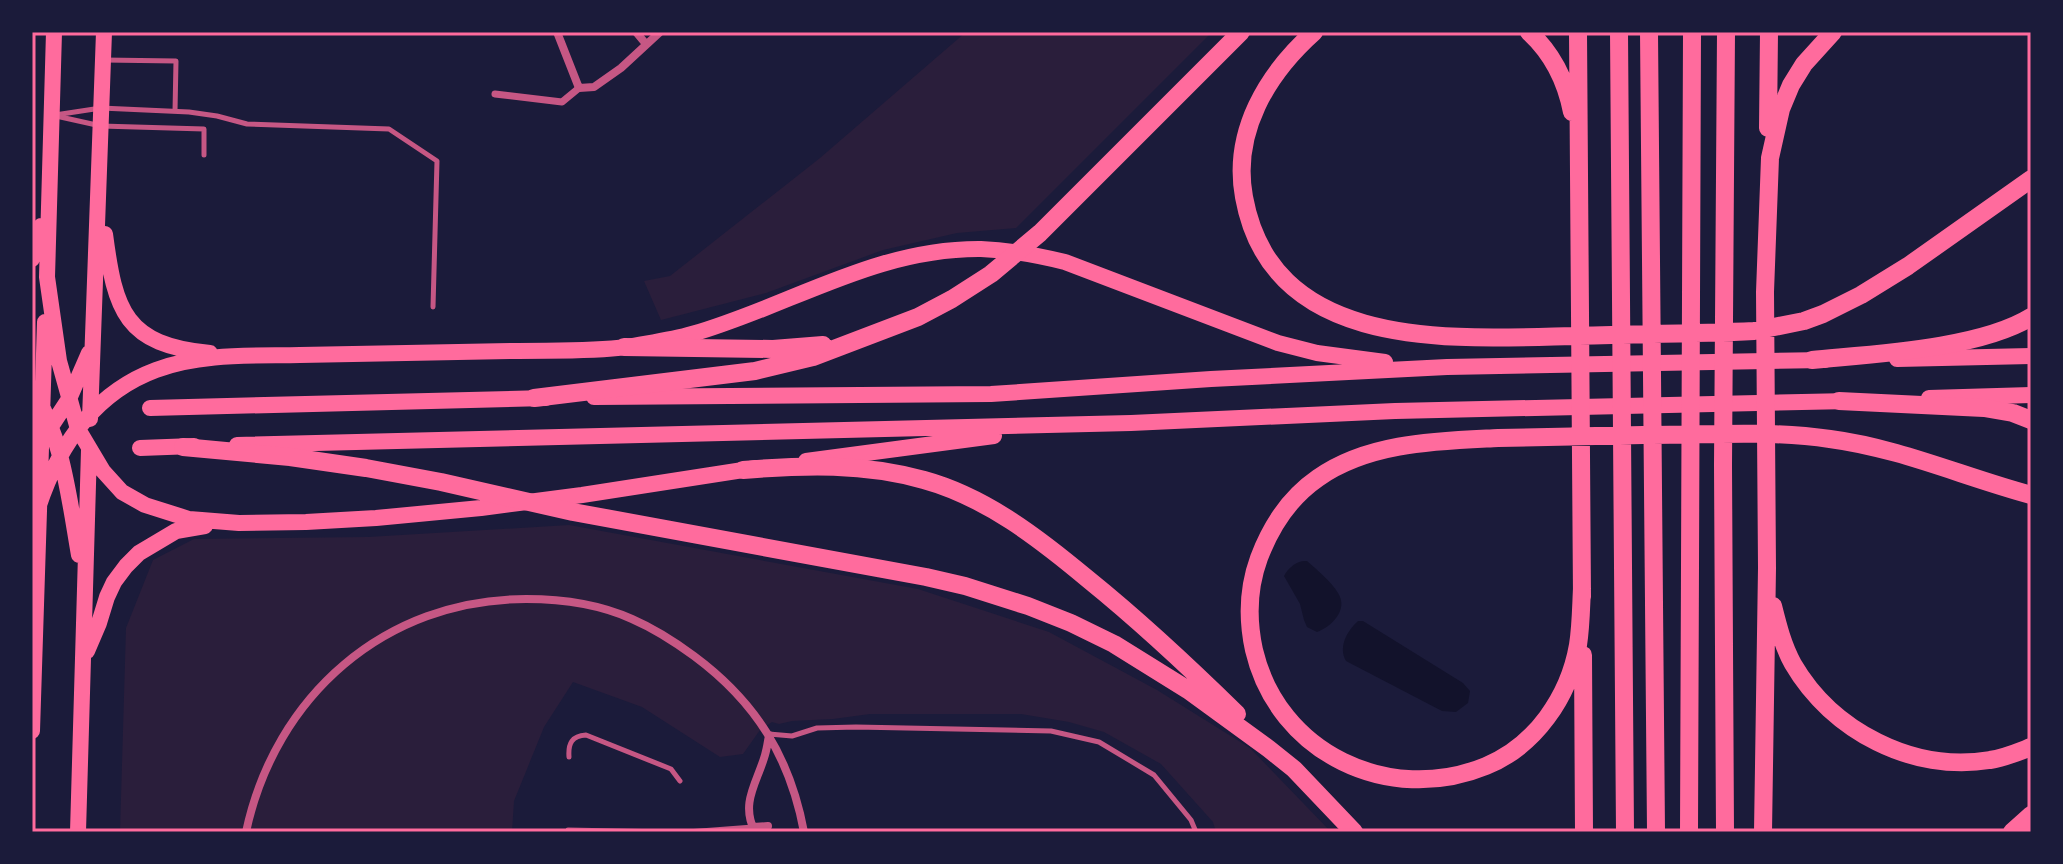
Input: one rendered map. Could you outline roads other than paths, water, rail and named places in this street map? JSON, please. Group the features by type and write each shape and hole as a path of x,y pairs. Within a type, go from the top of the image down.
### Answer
{"highway":[{"path":"534,398 755,371 813,357 918,317 991,274 1040,233 1241,32"},
{"path":"1314,32 1276,71 1252,116 1242,168 1243,195 1249,221 1272,266 1302,297 1332,312 1386,329 1456,337 1741,332 1784,326 1823,314 1861,295 1908,266 2031,179"},
{"path":"1529,32 1546,52 1564,83 1578,146"},
{"path":"1578,32 1584,832"},
{"path":"1619,32 1625,832"},
{"path":"1649,32 1656,832"},
{"path":"1689,832 1692,32"},
{"path":"1725,832 1723,465 1726,32"},
{"path":"1767,238 1769,32"},
{"path":"1763,832 1767,568 1765,292 1770,158 1781,109 1791,85 1804,64 1833,32"},
{"path":"1812,360 1950,343 1992,333 2031,317"},
{"path":"624,347 773,349 849,342"},
{"path":"1839,401 1984,408 2031,420"},
{"path":"1582,588 1573,667 1565,690 1551,713 1535,732 1496,762 1440,779 1393,777 1366,771 1333,757 1311,741 1278,708 1265,684 1250,634 1250,588 1256,566 1267,536 1284,510 1318,477 1345,463 1413,444 1547,436 1800,436 1890,451 2031,495"},
{"path":"183,447 366,468 573,512 837,559 965,586 1057,617 1114,644 1188,690 1294,769"},
{"path":"743,470 815,466 889,471 956,491 995,512 1042,541 1127,611 1294,769 1354,832"},
{"path":"1767,568 1783,641 1793,662 1807,686 1840,719 1896,751 1943,762 1992,760 2031,747"},
{"path":"2012,832 2031,815"}],"main road":[{"path":"32,731 38,508 43,482 43,407 38,388 47,277 54,32"},
{"path":"42,439 75,390 93,342 104,32"},
{"path":"99,183 114,290 130,323 160,344 180,349 263,356"},
{"path":"32,259 49,192"},
{"path":"43,482 90,413 124,386 181,363 263,356 624,347 691,335 879,264 918,255 980,249 1065,262 1234,328 1317,353 1447,367"},
{"path":"47,277 59,361 90,413 78,832"},
{"path":"150,408 534,398 991,394 1447,367 2031,356"},
{"path":"75,390 78,429 111,481 122,492 166,513 189,519 239,523"},
{"path":"140,448 1131,423 1395,411 2031,395"},
{"path":"83,660 114,582 139,553 176,531 239,523 376,518 481,508 936,442 1131,423"},
{"path":"42,439 60,457 86,592"}],"street":[{"path":"557,32 579,88"},
{"path":"636,32 646,44"},
{"path":"495,94 562,102 579,88 594,87 621,68 660,32"},
{"path":"246,832 258,792 279,743 307,703 332,675 389,633 419,618 448,608 511,599 571,601 629,617 657,630 710,668 769,734 791,781 804,832"},
{"path":"768,826 754,830 748,808 769,734"}],"lane":[{"path":"103,60 176,61 175,111"},
{"path":"51,115 101,108 175,111 217,116 247,124 389,129 437,161 433,307"},
{"path":"51,115 101,126 204,129 204,155"},
{"path":"769,734 792,736 817,728 856,727 1063,733 1099,742 1154,775 1191,820 1196,832"},
{"path":"569,757 571,741 586,735 671,769 680,781"},
{"path":"568,830 667,832"},
{"path":"687,832 754,830"}]}
